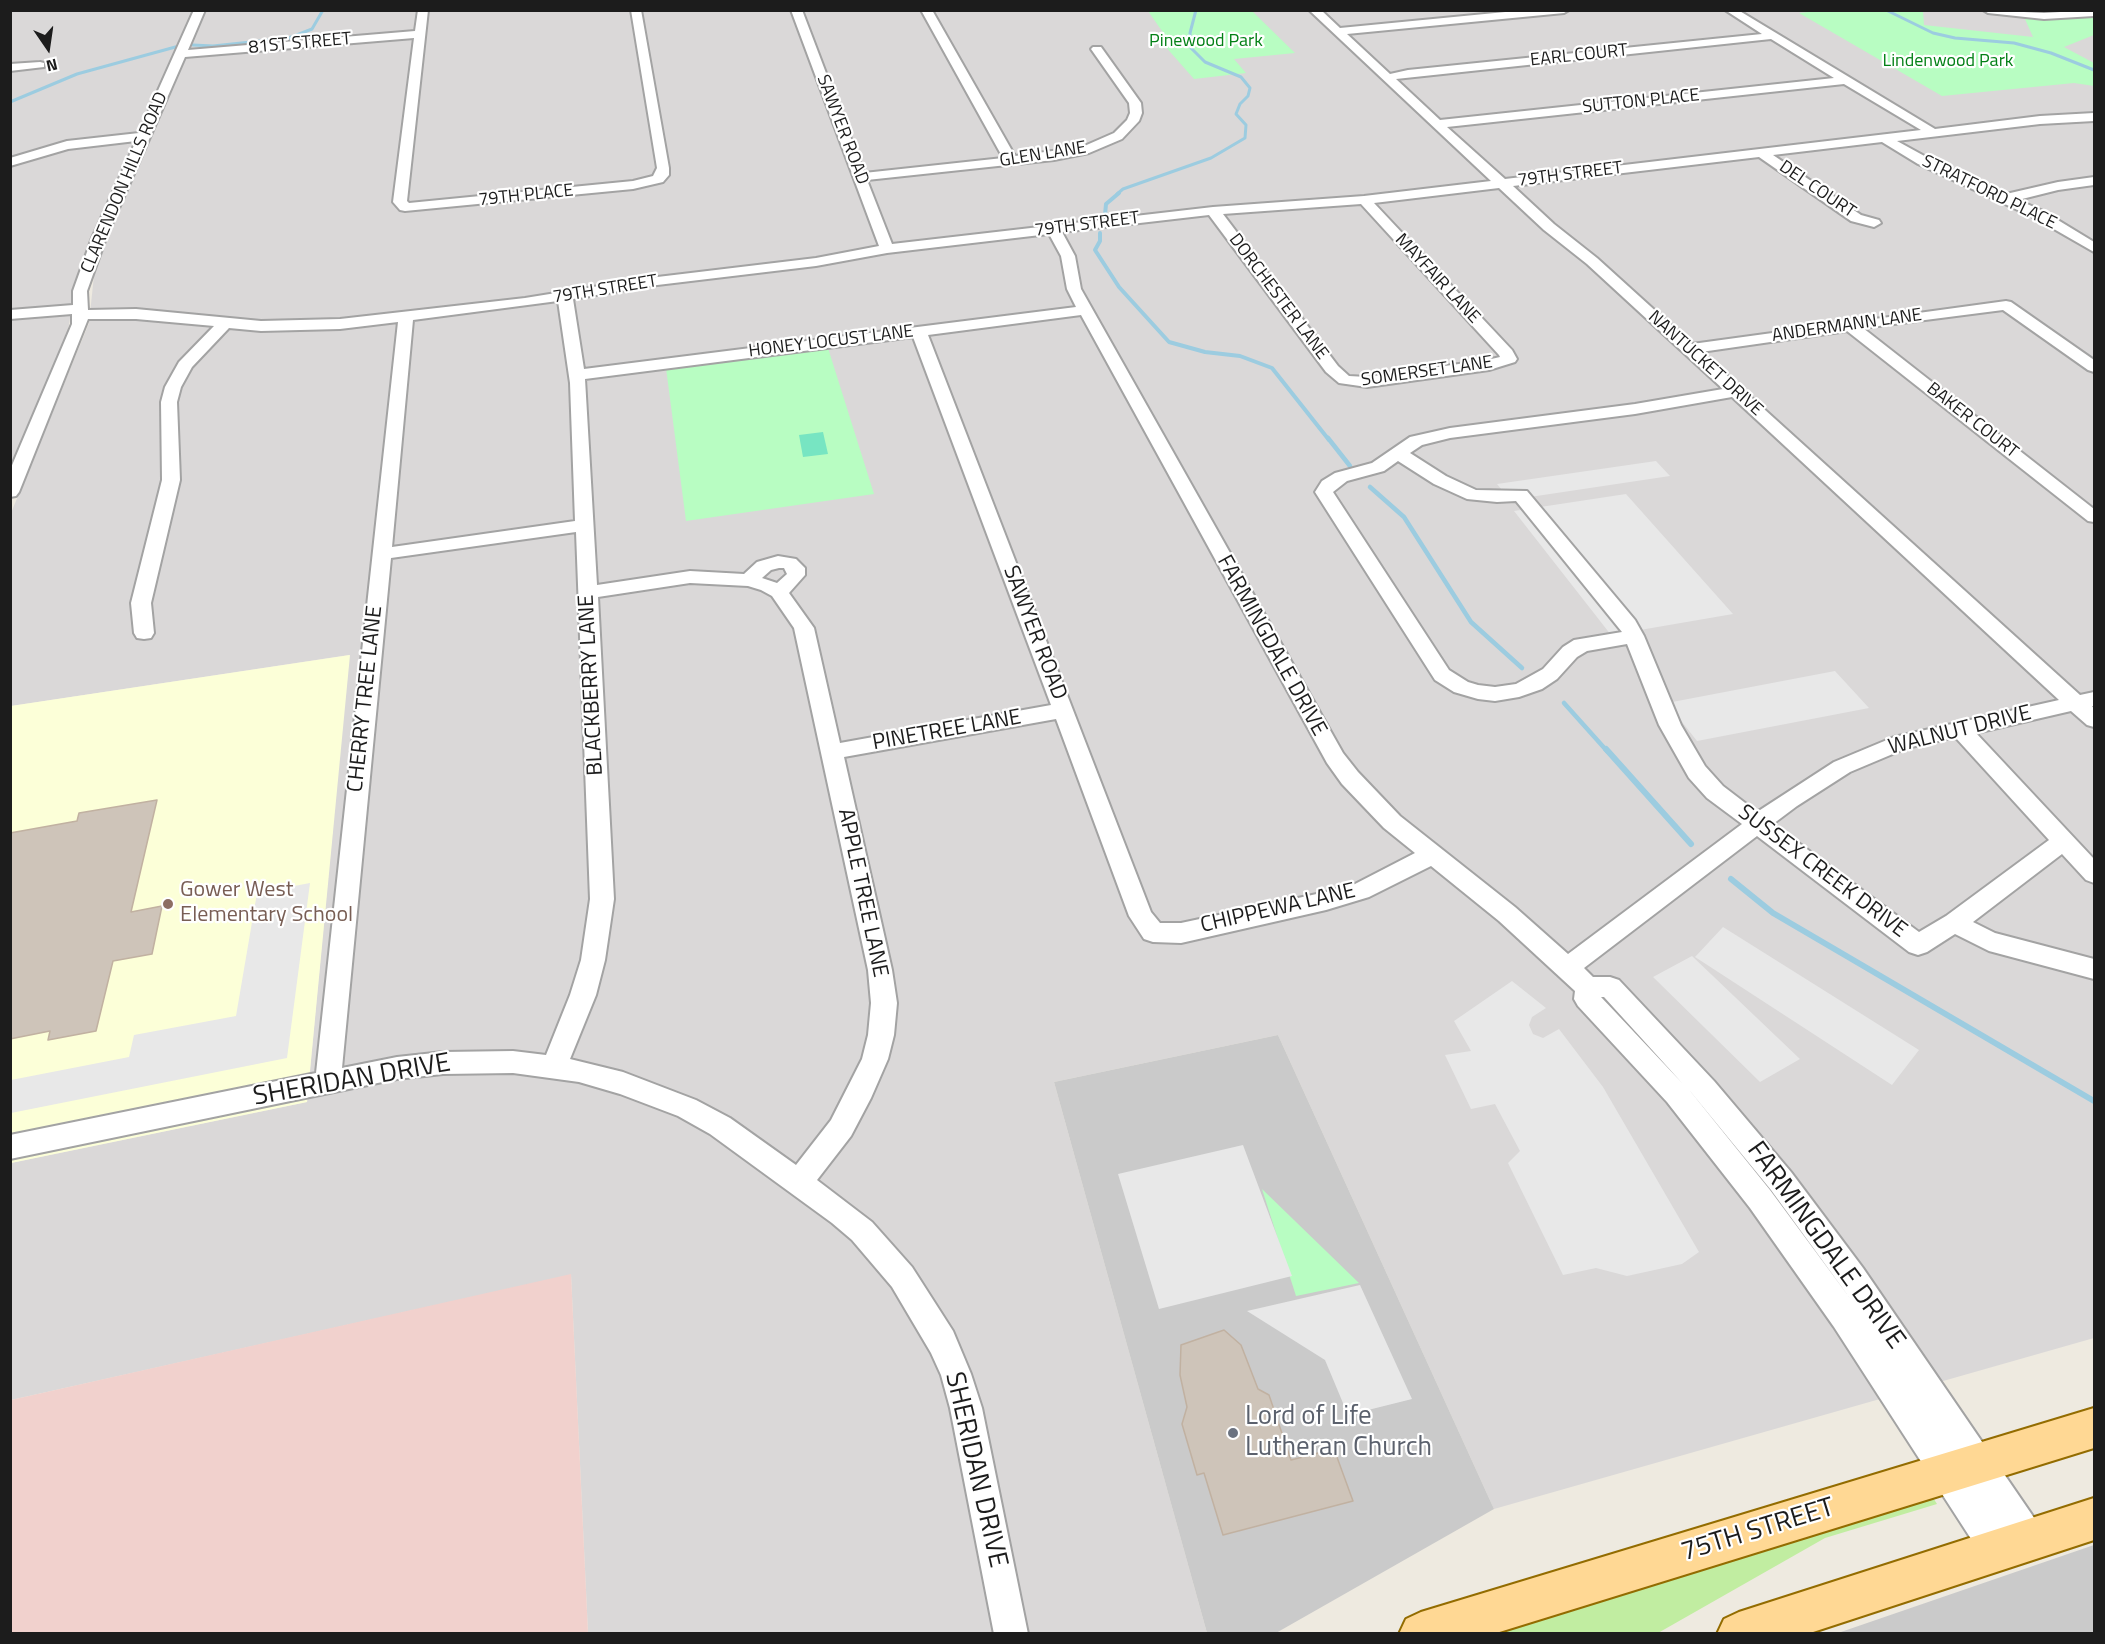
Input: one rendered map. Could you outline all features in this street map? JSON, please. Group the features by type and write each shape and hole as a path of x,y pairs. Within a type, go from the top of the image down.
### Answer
{"main road":[{"name":"75TH STREET","path":"1421,1634 2094,1428"},
{"path":"1739,1634 2094,1519"}],"street":[{"name":"CLARENDON HILLS ROAD","path":"10,492 80,324 80,291 99,238 200,10"},
{"path":"420,34 423,10"},
{"name":"79TH PLACE","path":"420,34 403,166 400,202 405,207 648,183 662,175 660,149 636,10"},
{"name":"SAWYER ROAD","path":"796,10 887,249"},
{"path":"926,10 1011,161"},
{"name":"NANTUCKET DRIVE","path":"1314,10 1549,227 1592,261 1735,392 2085,701 2094,720"},
{"path":"1337,32 1564,10"},
{"name":"STRATFORD PLACE","path":"1731,10 1932,132"},
{"path":"1989,11 2044,16 2094,13"},
{"name":"81ST STREET","path":"181,54 420,34"},
{"name":"EARL COURT","path":"1386,78 1408,73 1772,36"},
{"name":"GLEN LANE","path":"860,177 1064,154 1095,146 1118,135 1133,121 1136,113 1135,103 1097,49"},
{"path":"10,68 40,65"},
{"name":"SUTTON PLACE","path":"1437,124 1845,80"},
{"name":"79TH STREET","path":"10,315 80,312 136,314 225,323 304,327 565,297 649,282 816,262 887,249 1053,229 1213,211 1364,200 1932,132 2040,120 2094,117"},
{"path":"10,162 67,145 144,136"},
{"name":"STRATFORD PLACE","path":"1883,138 1930,165 2008,198 2094,248"},
{"name":"DEL COURT","path":"1761,153 1856,218 1874,223"},
{"path":"2008,198 2058,186 2094,181"},
{"name":"MAYFAIR LANE","path":"1364,200 1506,353 1509,359"},
{"name":"DORCHESTER LANE","path":"1213,211 1332,369 1345,380"},
{"name":"FARMINGDALE DRIVE","path":"1053,229 1068,256 1072,283 1086,310 1335,758 1372,802 1432,855 1507,914 1578,977 1610,987 1744,1135 1854,1278 1964,1469 2013,1545"},
{"name":"BLACKBERRY LANE","path":"554,1067 583,995 593,960 602,899 577,375 565,297"},
{"name":"ANDERMANN LANE","path":"1688,349 2006,305 2094,366"},
{"name":"HONEY LOCUST LANE","path":"577,375 1086,310"},
{"name":"CHERRY TREE LANE","path":"328,1082 406,316"},
{"path":"144,633 141,603 171,480 169,402 173,387 185,364 225,323"},
{"name":"BAKER COURT","path":"1849,326 2094,517"},
{"name":"SAWYER ROAD","path":"919,331 1141,916 1153,932"},
{"name":"SOMERSET LANE","path":"1345,380 1367,382 1489,365 1509,359"},
{"path":"1634,636 1581,645 1570,652 1550,674 1535,684 1519,690 1496,694 1461,687 1442,675 1324,492 1328,485 1341,477 1378,467 1416,441 1450,433 1635,410 1735,392"},
{"name":"SUSSEX CREEK DRIVE","path":"1400,454 1440,480 1473,495 1497,497 1521,495 1628,624 1670,725 1697,772 1715,792 1918,945 1954,923"},
{"path":"381,554 583,525"},
{"path":"587,592 690,577 748,580 779,592 796,575 796,568 789,563 778,562 764,566 748,580"},
{"name":"APPLE TREE LANE","path":"779,592 804,628 880,970 884,1003 875,1059 858,1098 841,1128 799,1182"},
{"name":"WALNUT DRIVE","path":"1578,977 1758,824 1807,788 1842,767 1902,742 2085,701"},
{"name":"PINETREE LANE","path":"831,752 1063,710"},
{"path":"1959,728 2094,874"},
{"path":"2064,841 1954,923 1989,941 2094,969"},
{"name":"CHIPPEWA LANE","path":"1153,932 1182,933 1326,901 1361,891 1432,855"},
{"name":"SHERIDAN DRIVE","path":"10,1147 397,1068 443,1063 513,1062 554,1067 621,1082 687,1108 720,1126 842,1214 878,1249 902,1277 942,1342 956,1374 966,1408 1011,1634"}],"shaded area":[{"path":"2075,10 2094,16 2094,1338 1494,1509 1278,1035 1054,1082 1207,1633 588,1633 571,1275 11,1400 11,1163 307,1102 349,655 11,706 11,513 89,323 95,266 206,11"},
{"path":"11,11 194,11 85,255 74,290 68,332 11,472"},
{"path":"1656,461 1670,476 1510,500 1497,484"},
{"path":"1626,494 1733,614 1611,635 1514,511"},
{"name":"Gower West Elementary School","path":"350,655 307,1102 11,1163 11,706"},
{"path":"1835,671 1869,708 1697,741 1667,703"},
{"path":"310,883 287,1058 11,1113 11,1080 129,1057 134,1035 236,1016 257,893"},
{"path":"1723,927 1919,1050 1892,1085 1695,957"},
{"path":"1692,956 1800,1059 1760,1082 1653,977"},
{"path":"1512,981 1546,1008 1532,1017 1529,1025 1533,1034 1543,1038 1559,1029 1603,1087 1699,1252 1682,1264 1627,1276 1596,1268 1563,1275 1508,1163 1520,1151 1495,1104 1471,1109 1445,1055 1471,1051 1454,1021"},
{"path":"1278,1035 1494,1509 1276,1633 1207,1633 1054,1082"},
{"path":"1243,1145 1292,1276 1159,1309 1118,1174"},
{"path":"571,1274 588,1633 11,1633 11,1400"},
{"path":"1360,1285 1412,1399 1348,1415 1325,1360 1247,1311"},
{"path":"2094,1545 2094,1633 1838,1633"}],"green space":[{"name":"Lindenwood Park","path":"1827,10 1923,11 1924,25 2033,37 2024,17 2094,16 2094,35 2064,47 2094,63 2094,86 2074,83 1942,96 1799,13"},
{"name":"Pinewood Park","path":"1148,11 1252,11 1295,53 1234,59 1246,73 1194,79 1164,45 1171,44"},
{"path":"828,348 874,494 686,521 666,368"},
{"path":"823,432 828,454 803,457 799,435"},
{"path":"1262,1189 1359,1283 1296,1296"},
{"path":"1932,1496 1937,1504 1825,1538 1658,1633 1490,1634"}],"building":[{"name":"Gower West Elementary School","path":"157,800 131,912 162,906 152,954 113,961 96,1031 48,1040 50,1031 10,1039 10,833 77,821 79,813"},
{"name":"Lord of Life Lutheran Church","path":"1224,1330 1241,1345 1258,1389 1269,1395 1291,1460 1334,1449 1353,1501 1223,1535 1204,1473 1197,1475 1182,1424 1187,1407 1180,1375 1181,1345"}],"waterway":[{"path":"193,45 213,46 289,38 312,29 323,10"},
{"path":"1117,194 1123,189 1211,158 1245,138 1246,125 1236,114 1240,104 1248,96 1250,88 1241,77 1205,62 1191,48 1190,33 1196,10"},
{"path":"1886,10 1933,33 1955,38 2014,43 2051,53 2094,70"},
{"path":"10,102 77,74 179,46"},
{"path":"1105,215 1106,204 1119,193"},
{"path":"1100,233 1100,241 1095,250 1119,287 1169,342 1205,352 1240,356 1272,368 1329,440"},
{"path":"1328,438 1350,466"},
{"path":"1370,487 1404,517 1471,622 1522,668"},
{"path":"1564,703 1607,751"},
{"path":"1606,749 1691,844"},
{"path":"1731,879 1773,913 2094,1101"}],"place":[{"name":"Gower West Elementary School","path":"168,904"},
{"name":"Lord of Life Lutheran Church","path":"1233,1433"}]}
